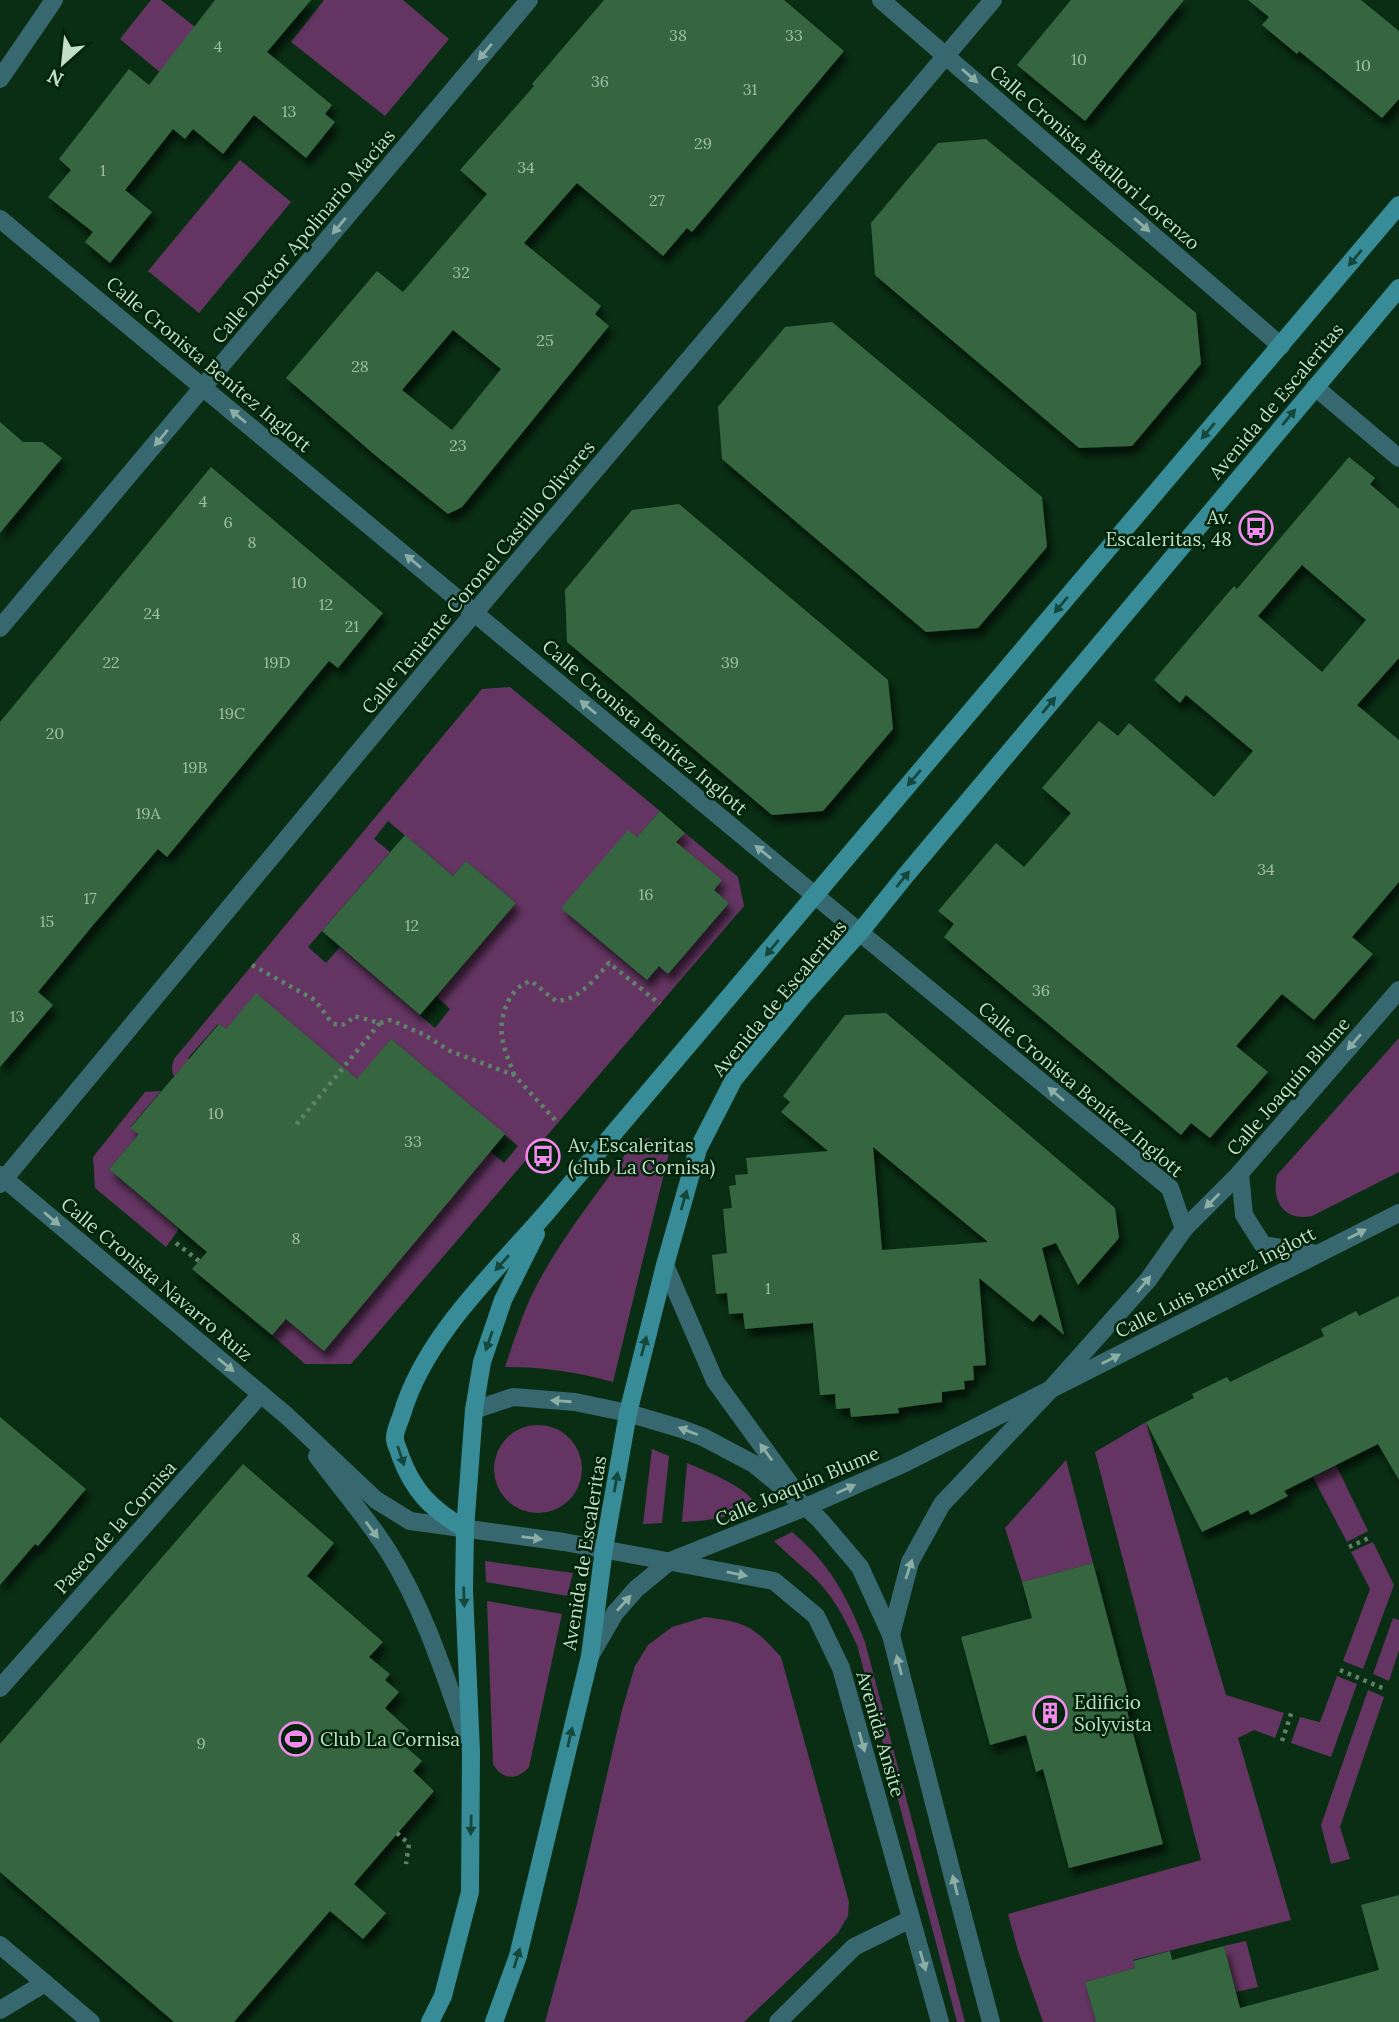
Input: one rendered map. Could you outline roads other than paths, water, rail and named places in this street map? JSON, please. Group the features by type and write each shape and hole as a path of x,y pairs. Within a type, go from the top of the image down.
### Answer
{"street":[{"path":"0,79 54,0"},
{"name":"Calle Doctor Apolinario Macías","path":"0,628 529,0"},
{"name":"Calle Cronista Batllori Lorenzo","path":"881,0 1281,346"},
{"name":"Calle Teniente Coronel Castillo Olivares","path":"2,1179 993,0"},
{"name":"Avenida de Escaleritas","path":"465,1529 447,1518 419,1492 408,1476 395,1438 409,1390 421,1367 458,1313 816,896 1399,205"},
{"name":"Calle Cronista Benítez Inglott","path":"0,219 1170,1188 1184,1228"},
{"name":"Avenida de Escaleritas","path":"494,2022 518,1956 590,1656 604,1549 628,1413 665,1265 698,1149 734,1079 800,998 860,933 1399,288"},
{"path":"1315,387 1399,458"},
{"name":"Calle Joaquín Blume","path":"1317,1254 1263,1245 1244,1215 1240,1173 1399,990"},
{"path":"1184,1228 1240,1173"},
{"name":"Calle Cronista Navarro Ruiz","path":"2,1179 287,1416 376,1500 410,1521 670,1561"},
{"name":"Avenida de Escaleritas","path":"430,2022 443,1996 470,1892 471,1752 464,1591 465,1529 474,1410 482,1362 503,1300 547,1212"},
{"name":"Calle Luis Benítez Inglott","path":"1050,1390 1399,1213"},
{"name":"Calle Joaquín Blume","path":"891,1635 910,1562 942,1504 1050,1390 1148,1280 1184,1228"},
{"name":"Avenida Ansite","path":"665,1265 715,1381 806,1507"},
{"name":"Calle Joaquín Blume","path":"590,1656 615,1613 636,1589 670,1561 806,1507 905,1463 1050,1390"},
{"name":"Paseo de la Cornisa","path":"0,1688 261,1394"},
{"name":"Avenida Ansite","path":"474,1410 513,1397 575,1402 628,1413 703,1437 754,1464 806,1507 860,1567 891,1635 991,2022"},
{"name":"Calle Cronista Navarro Ruiz","path":"287,1416 386,1549 400,1573 433,1643 471,1752"},
{"name":"Avenida Ansite","path":"670,1561 774,1581 816,1616 841,1668 940,2022"},
{"path":"778,2022 854,1947 911,1919"},
{"path":"0,1945 91,2022"},
{"path":"0,2010 45,1983"}],"place":[{"name":"Av. Escaleritas, 48","path":"1256,528"},
{"name":"Av. Escaleritas (club La Cornisa)","path":"543,1156"},
{"name":"Edificio Solyvista","path":"1050,1713"},
{"name":"Club La Cornisa","path":"296,1739"}]}
